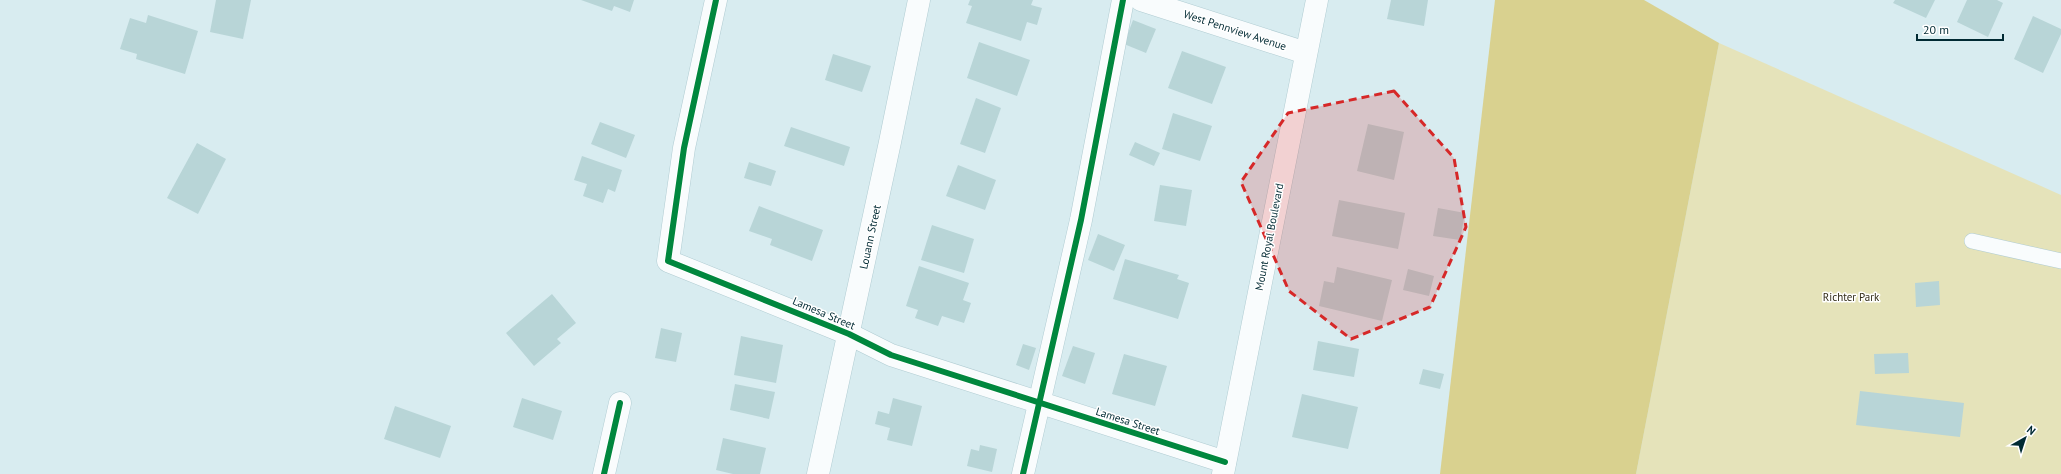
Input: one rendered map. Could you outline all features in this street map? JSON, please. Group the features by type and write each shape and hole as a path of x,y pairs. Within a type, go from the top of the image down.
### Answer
{"street":[{"name":"Lamesa Street","path":"716,0 684,148 668,261 849,334 891,356 1038,403 1224,468"},
{"name":"Louann Street","path":"818,474 890,142 918,0"},
{"path":"1023,474 1081,220 1123,0"},
{"name":"West Pennview Avenue","path":"1141,0 1306,53"},
{"name":"Mount Royal Boulevard","path":"1224,468 1317,0"},
{"path":"604,474 620,403"}],"lane":[{"path":"1972,242 2061,261"}],"highlighted area":[{"path":"1394,91 1454,158 1466,227 1430,307 1351,339 1289,291 1241,182 1288,113"}],"green space":[{"name":"Richter Park","path":"1719,43 2061,195 2061,474 1636,474"}],"shaded area":[{"path":"1495,0 1644,0 1719,43 1636,474 1440,474"}],"building":[{"path":"216,0 251,0 243,39 210,32"},
{"path":"581,0 634,0 630,12 614,6 612,11"},
{"path":"970,0 1033,0 1031,5 1042,8 1037,25 1027,22 1021,41 966,23 972,6 968,5"},
{"path":"1391,0 1428,0 1424,26 1387,19"},
{"path":"1895,0 1935,0 1926,18 1893,3"},
{"path":"1967,0 1997,0 2003,3 1988,37 1957,22"},
{"path":"148,15 198,31 185,74 136,59 137,54 120,49 130,18 146,23"},
{"path":"2033,16 2061,29 2061,34 2043,73 2014,59"},
{"path":"1133,20 1156,29 1146,53 1124,44"},
{"path":"979,42 1030,60 1017,96 967,78"},
{"path":"1182,51 1226,67 1212,104 1168,88"},
{"path":"833,54 871,66 862,92 825,80"},
{"path":"976,98 1001,108 985,153 960,144"},
{"path":"1173,113 1212,126 1200,161 1162,149"},
{"path":"600,122 635,135 626,158 591,144"},
{"path":"1368,124 1404,132 1394,180 1357,171"},
{"path":"791,127 850,147 844,166 784,146"},
{"path":"1135,142 1160,153 1154,166 1129,155"},
{"path":"197,143 226,159 198,214 167,198"},
{"path":"582,156 622,170 615,192 608,189 603,203 583,196 587,184 574,180"},
{"path":"749,162 776,171 771,186 744,178"},
{"path":"958,165 996,180 985,210 946,196"},
{"path":"1160,185 1192,190 1186,226 1154,221"},
{"path":"1339,200 1405,213 1398,249 1332,236"},
{"path":"759,206 823,230 812,261 770,245 772,239 749,231"},
{"path":"1438,208 1465,213 1460,240 1433,236"},
{"path":"932,225 974,239 964,273 921,260"},
{"path":"1098,234 1125,245 1114,271 1088,260"},
{"path":"1125,259 1179,275 1177,279 1189,283 1178,319 1113,299"},
{"path":"919,266 969,283 963,300 971,303 964,323 942,316 938,326 915,318 918,310 906,306"},
{"path":"1337,267 1392,280 1382,321 1319,306 1324,281 1334,283"},
{"path":"1408,269 1434,276 1429,296 1403,290"},
{"path":"1939,281 1940,305 1916,307 1915,283"},
{"path":"552,294 576,323 557,339 561,343 534,366 506,333"},
{"path":"661,328 682,333 676,362 655,358"},
{"path":"741,336 783,345 776,383 734,375"},
{"path":"1318,341 1359,349 1354,377 1313,370"},
{"path":"1023,344 1036,348 1029,370 1016,365"},
{"path":"1073,346 1095,353 1085,384 1062,376"},
{"path":"1908,353 1909,373 1875,374 1874,354"},
{"path":"1124,354 1167,366 1155,406 1112,394"},
{"path":"1423,369 1444,374 1440,389 1419,384"},
{"path":"735,384 775,392 769,419 730,410"},
{"path":"1860,391 1964,403 1960,437 1856,425"},
{"path":"1302,394 1358,407 1348,449 1292,437"},
{"path":"522,398 562,411 553,440 513,427"},
{"path":"893,398 922,406 912,446 887,440 890,428 875,424 878,411 889,414"},
{"path":"395,406 451,426 440,458 384,439"},
{"path":"723,438 766,448 760,474 733,474 716,470"},
{"path":"980,445 997,449 992,472 967,466 971,449 979,451"}],"cycle path":[{"path":"716,0 684,148 668,261 849,334 891,355 1225,462"},
{"path":"1023,474 1081,220 1123,0"},
{"path":"604,474 620,403"}]}
